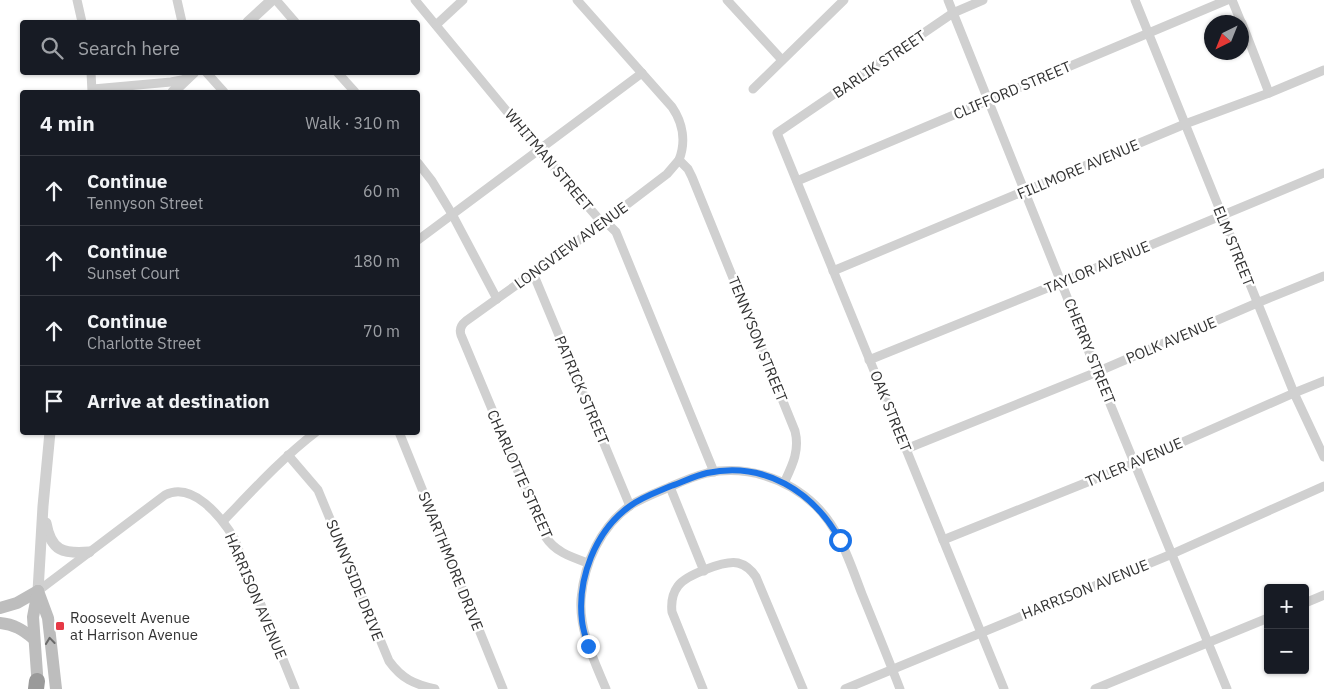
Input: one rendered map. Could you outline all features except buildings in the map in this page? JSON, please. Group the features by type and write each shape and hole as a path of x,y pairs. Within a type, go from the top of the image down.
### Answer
{"main road":[{"path":"0,608 17,603 38,591"},
{"path":"37,686 33,617 38,591"},
{"path":"38,591 48,618 56,689"},
{"path":"0,623 22,629 34,640"}],"street":[{"path":"78,0 82,20"},
{"path":"177,0 182,20"},
{"path":"250,20 272,0"},
{"path":"276,0 293,20"},
{"name":"WHITMAN STREET","path":"415,0 538,149 598,218 613,228 714,472"},
{"path":"436,25 463,0"},
{"path":"577,0 672,107 680,120 683,139 679,160"},
{"path":"727,0 782,60"},
{"path":"753,89 844,0"},
{"name":"CHERRY STREET","path":"948,0 1097,372 1227,689"},
{"name":"BARLIK STREET","path":"777,133 953,13 983,0"},
{"name":"ELM STREET","path":"1135,0 1294,393 1324,457"},
{"name":"CLIFFORD STREET","path":"797,181 1227,0"},
{"path":"1232,0 1238,15"},
{"path":"1249,43 1269,92"},
{"name":"FILLMORE AVENUE","path":"833,271 1185,124 1324,70"},
{"path":"420,238 538,149 642,74"},
{"path":"91,75 93,90 190,75"},
{"path":"176,90 190,75"},
{"path":"209,75 222,90"},
{"path":"340,75 353,90"},
{"name":"OAK STREET","path":"777,133 1004,689"},
{"name":"LONGVIEW AVENUE","path":"461,326 604,222 667,174 679,160"},
{"name":"TENNYSON STREET","path":"679,160 692,177 795,431 796,456 784,483"},
{"path":"420,166 432,181 452,214 497,299"},
{"name":"TAYLOR AVENUE","path":"869,360 1324,173"},
{"name":"PATRICK STREET","path":"533,273 630,506"},
{"name":"POLK AVENUE","path":"906,449 1097,372 1324,276"},
{"name":"CHARLOTTE STREET","path":"461,326 461,336 545,536 560,552 588,563"},
{"name":"TYLER AVENUE","path":"943,540 1135,463 1324,381"},
{"path":"38,591 50,435"},
{"path":"223,521 268,474 312,435"},
{"name":"SWARTHMORE DRIVE","path":"400,435 503,689"},
{"name":"SUNNYSIDE DRIVE","path":"288,455 318,490 389,661 404,677 414,683 435,689"},
{"path":"606,689 588,646 582,620 582,597 588,563 595,548 607,529 622,512 644,498 701,475 732,471 748,472 784,483 815,505 834,528 900,689"},
{"name":"HARRISON AVENUE","path":"844,689 1172,554 1324,486"},
{"path":"670,487 704,571"},
{"name":"HARRISON AVENUE","path":"38,591 161,498 172,492 180,491 190,494 203,502 223,521 234,538 295,689"},
{"path":"43,506 48,534 53,543 61,550 73,553 89,552"},
{"path":"703,689 672,612 673,594 679,584 685,579 724,563 738,562 748,568 758,581 803,689"},
{"path":"1309,601 1324,595"},
{"path":"1095,689 1264,620"}],"place":[{"name":"Roosevelt Avenue at Harrison Avenue","path":"60,626"}],"route":[{"path":"588,646 581,612 583,587 588,563 601,538 618,516 636,502 656,492 708,473 740,471 759,474 784,483 815,505 834,528 840,540"}]}
